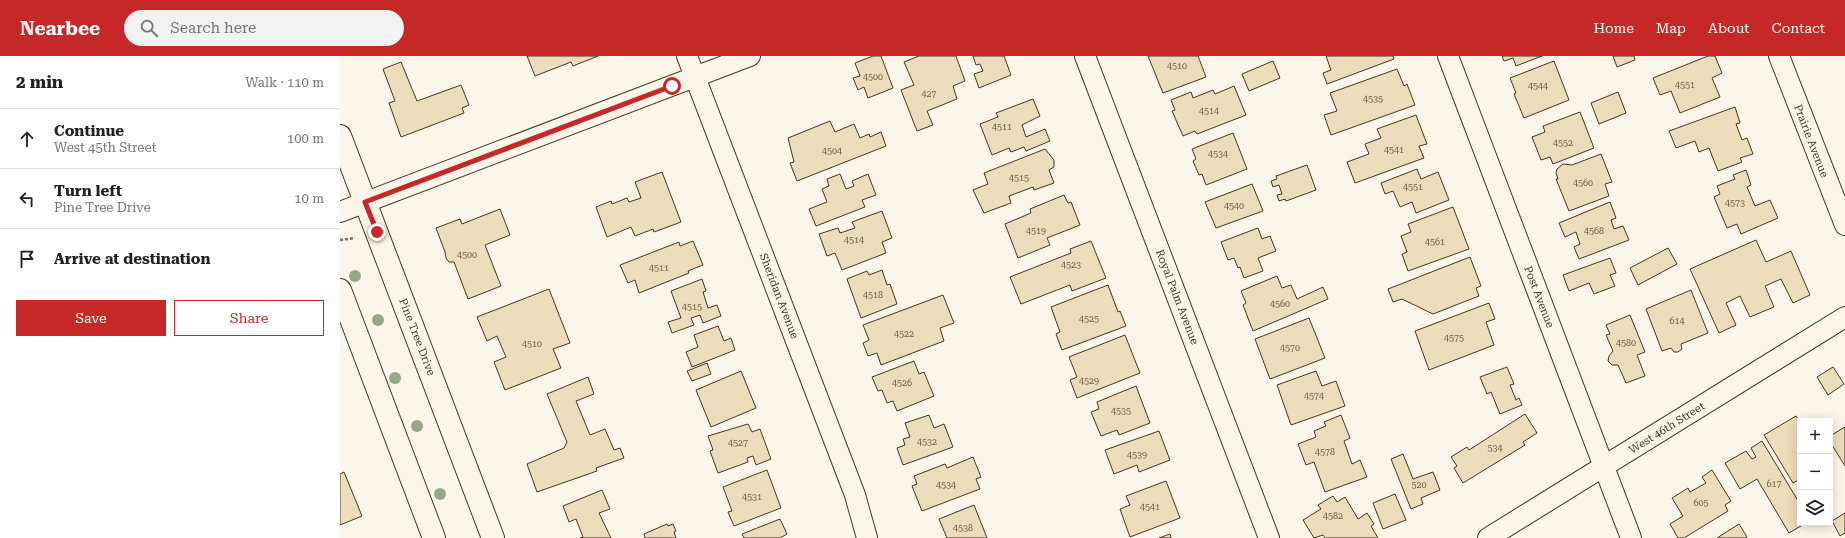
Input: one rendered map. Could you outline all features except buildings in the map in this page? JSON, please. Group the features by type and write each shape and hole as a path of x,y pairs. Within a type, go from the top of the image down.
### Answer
{"main road":[{"name":"Pine Tree Drive","path":"340,136 493,538"},
{"path":"340,290 434,538"}],"street":[{"name":"Sheridan Avenue","path":"687,56 855,495 867,538"},
{"path":"340,212 750,56"},
{"name":"Royal Palm Avenue","path":"1085,56 1268,538"},
{"name":"Post Avenue","path":"1448,56 1631,538"},
{"name":"Prairie Avenue","path":"1779,56 1845,225"},
{"name":"West 46th Street","path":"1488,538 1845,318"}],"path":[{"path":"340,240 359,237"}],"route":[{"path":"377,232 365,202 672,86"}]}
